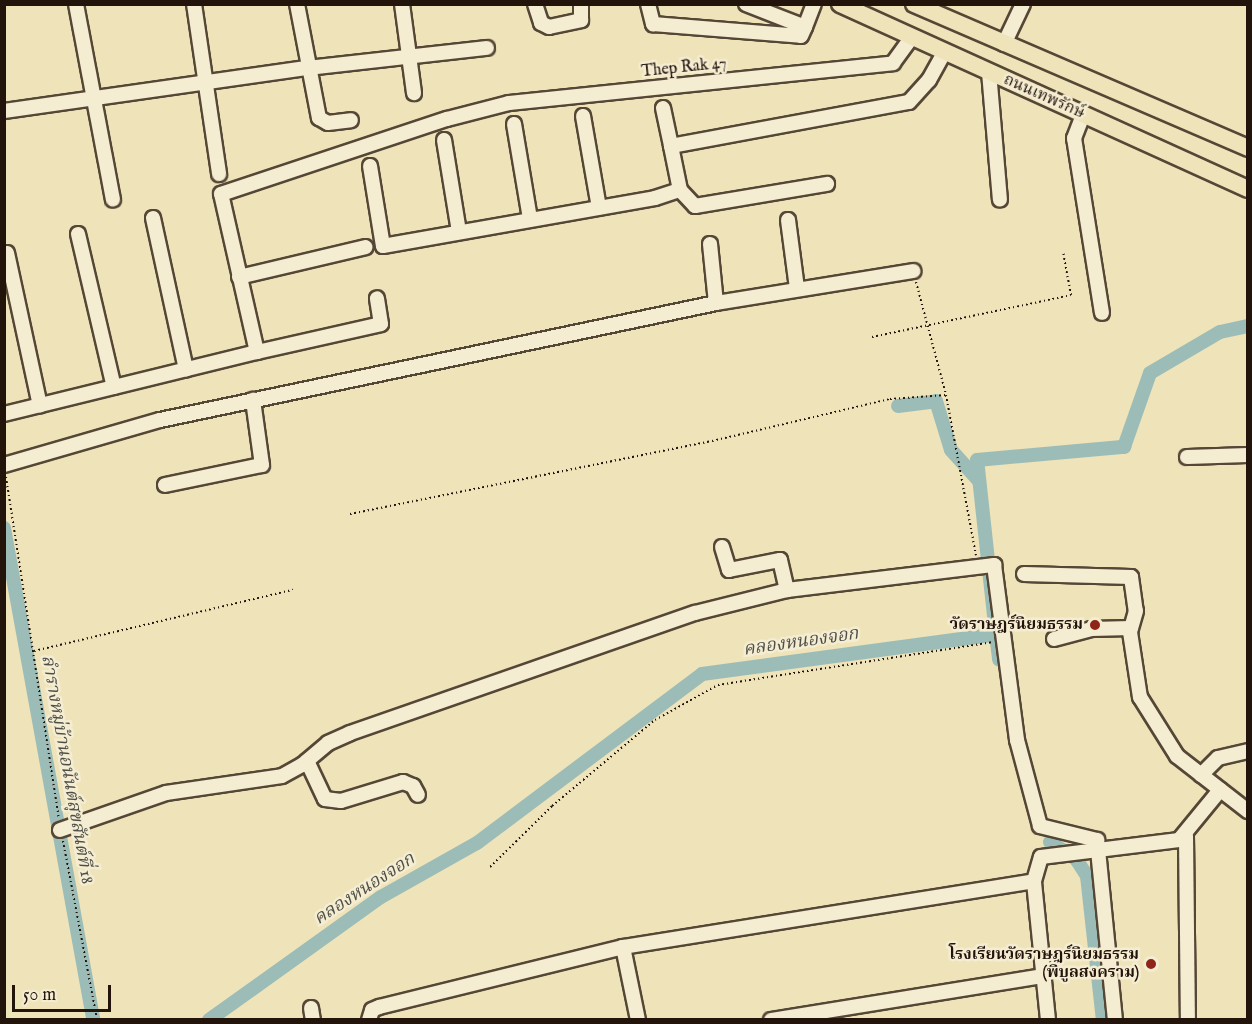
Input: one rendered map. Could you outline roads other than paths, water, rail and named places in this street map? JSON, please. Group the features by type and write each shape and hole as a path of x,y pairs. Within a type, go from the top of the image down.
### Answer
{"main road":[{"name":"ถนนเทพรักษ์","path":"840,4 1248,189"},
{"name":"ถนนเทพรักษ์","path":"914,4 1248,148"}],"street":[{"path":"76,4 91,98 113,200"},
{"path":"194,4 219,174"},
{"path":"297,4 308,68 322,122 351,120"},
{"path":"402,4 414,93"},
{"path":"535,4 541,23 549,27 580,20 581,4"},
{"path":"648,4 653,24 801,36 814,4"},
{"path":"746,4 805,27"},
{"path":"1004,44 1023,4"},
{"name":"Thep Rak 47","path":"239,277 221,194 447,119 509,103 893,63 912,36"},
{"path":"4,111 308,68 488,48"},
{"path":"671,146 909,102 929,80 944,53"},
{"path":"989,72 1000,200"},
{"path":"663,108 680,190 695,206 827,184"},
{"path":"1083,115 1074,138 1102,313"},
{"path":"584,116 598,208"},
{"path":"514,124 530,219"},
{"path":"444,140 459,232"},
{"path":"370,166 383,246 598,208 680,190"},
{"path":"153,218 186,369"},
{"path":"788,220 797,288"},
{"path":"78,234 114,387"},
{"path":"710,244 716,303"},
{"path":"257,352 239,277 366,247"},
{"path":"7,253 40,405"},
{"path":"4,466 160,420 253,400 716,303 797,288 913,271"},
{"path":"4,414 381,324 377,297"},
{"path":"165,485 262,465 253,400"},
{"path":"1187,457 1248,455"},
{"path":"722,547 729,570 780,560 787,590"},
{"path":"60,830 166,793 282,776 307,761 333,740 471,689 695,613 787,590 972,565 994,565 1017,740 1040,826 1097,840 1095,849 1115,1020"},
{"path":"1024,574 1131,577 1136,610 1131,628 1140,697 1177,756 1248,811"},
{"path":"1054,639 1091,629 1131,628"},
{"path":"1201,775 1218,758 1248,751"},
{"path":"307,761 325,799 341,801 403,782 413,786 418,795"},
{"path":"1048,1020 1034,881 1041,857 1179,840 1186,836 1220,790"},
{"path":"1186,836 1188,1020"},
{"path":"369,1020 372,1010 379,1006 623,947 1034,881"},
{"path":"623,947 638,1020"},
{"path":"771,1020 1044,976"}],"waterway":[{"name":"คลองหนองจอก","path":"209,1020 381,897 477,843 702,674 996,634 977,460 1124,447 1150,373 1220,332 1248,326"},
{"path":"898,406 936,401 951,450 979,481"},
{"name":"ลำรางหมู่บ้านอนันต์สุขสันต์ที่ 18","path":"4,528 93,1020"},
{"path":"996,634 999,660"},
{"path":"1050,842 1076,859 1087,876 1103,1020"}],"place":[{"name":"วัดราษฎร์นิยมธรรม","path":"1095,625"},
{"name":"โรงเรียนวัดราษฎร์นิยมธรรม (พิบูลสงคราม)","path":"1151,964"}]}
